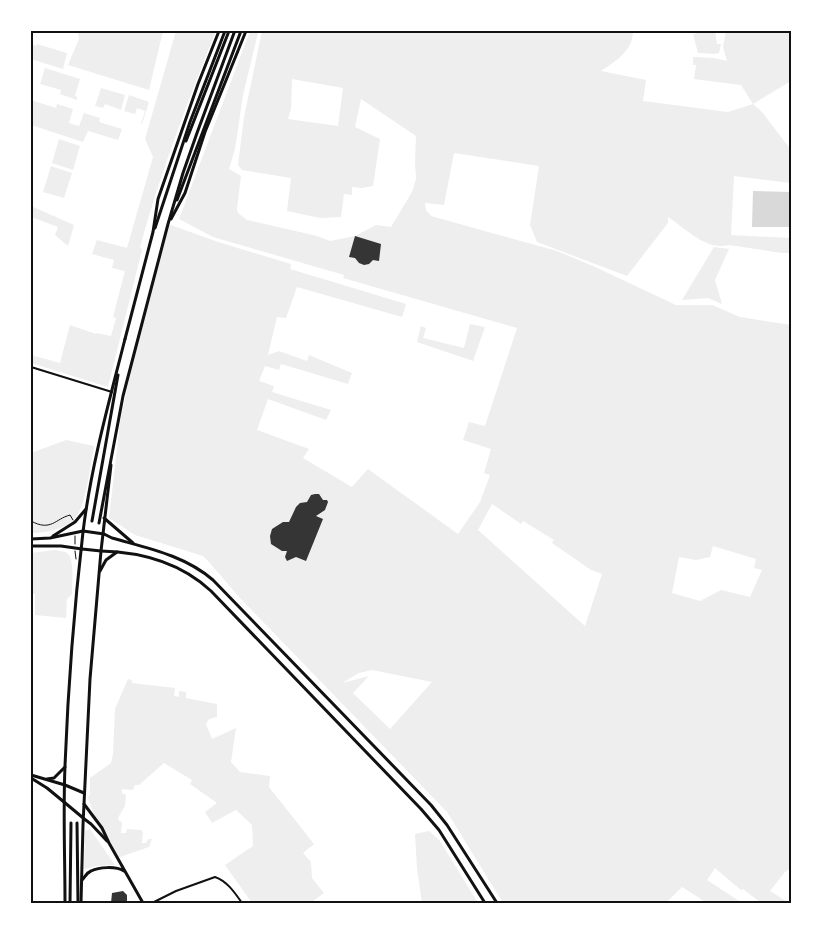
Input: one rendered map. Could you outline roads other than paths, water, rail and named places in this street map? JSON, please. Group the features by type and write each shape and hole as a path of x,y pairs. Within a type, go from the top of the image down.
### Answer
{"main road":[{"path":"153,232 158,199 198,84 220,31"},
{"path":"65,903 65,767 73,627 83,531 100,440 153,232 190,122 225,31"},
{"path":"176,165 229,31"},
{"path":"168,224 241,31"},
{"path":"168,224 178,208 205,132 246,31"},
{"path":"99,522 113,441 136,340 168,224 197,133 234,33"},
{"path":"92,522 125,339"},
{"path":"80,903 90,679 104,518 113,441"},
{"path":"50,538 75,522 88,507"},
{"path":"104,518 136,545"},
{"path":"31,538 50,538 83,531 104,534 179,558 202,570 431,805 447,825 497,903"},
{"path":"31,546 75,547 155,559 172,565 194,577 211,591 421,809 439,830 485,903"},
{"path":"99,571 106,560 118,552"},
{"path":"310,694 315,685"},
{"path":"315,699 320,690"},
{"path":"46,779 54,778 65,767"},
{"path":"31,777 65,785 84,794"},
{"path":"31,777 91,824 109,844"},
{"path":"84,804 102,828 109,844 143,903"},
{"path":"70,903 71,823"},
{"path":"77,823 80,903"},
{"path":"439,830 447,825"},
{"path":"82,880 86,874 97,869 120,869 126,872"}],"street":[{"path":"31,367 112,392"},
{"path":"152,903 176,891 215,877 221,879 242,903"}]}
